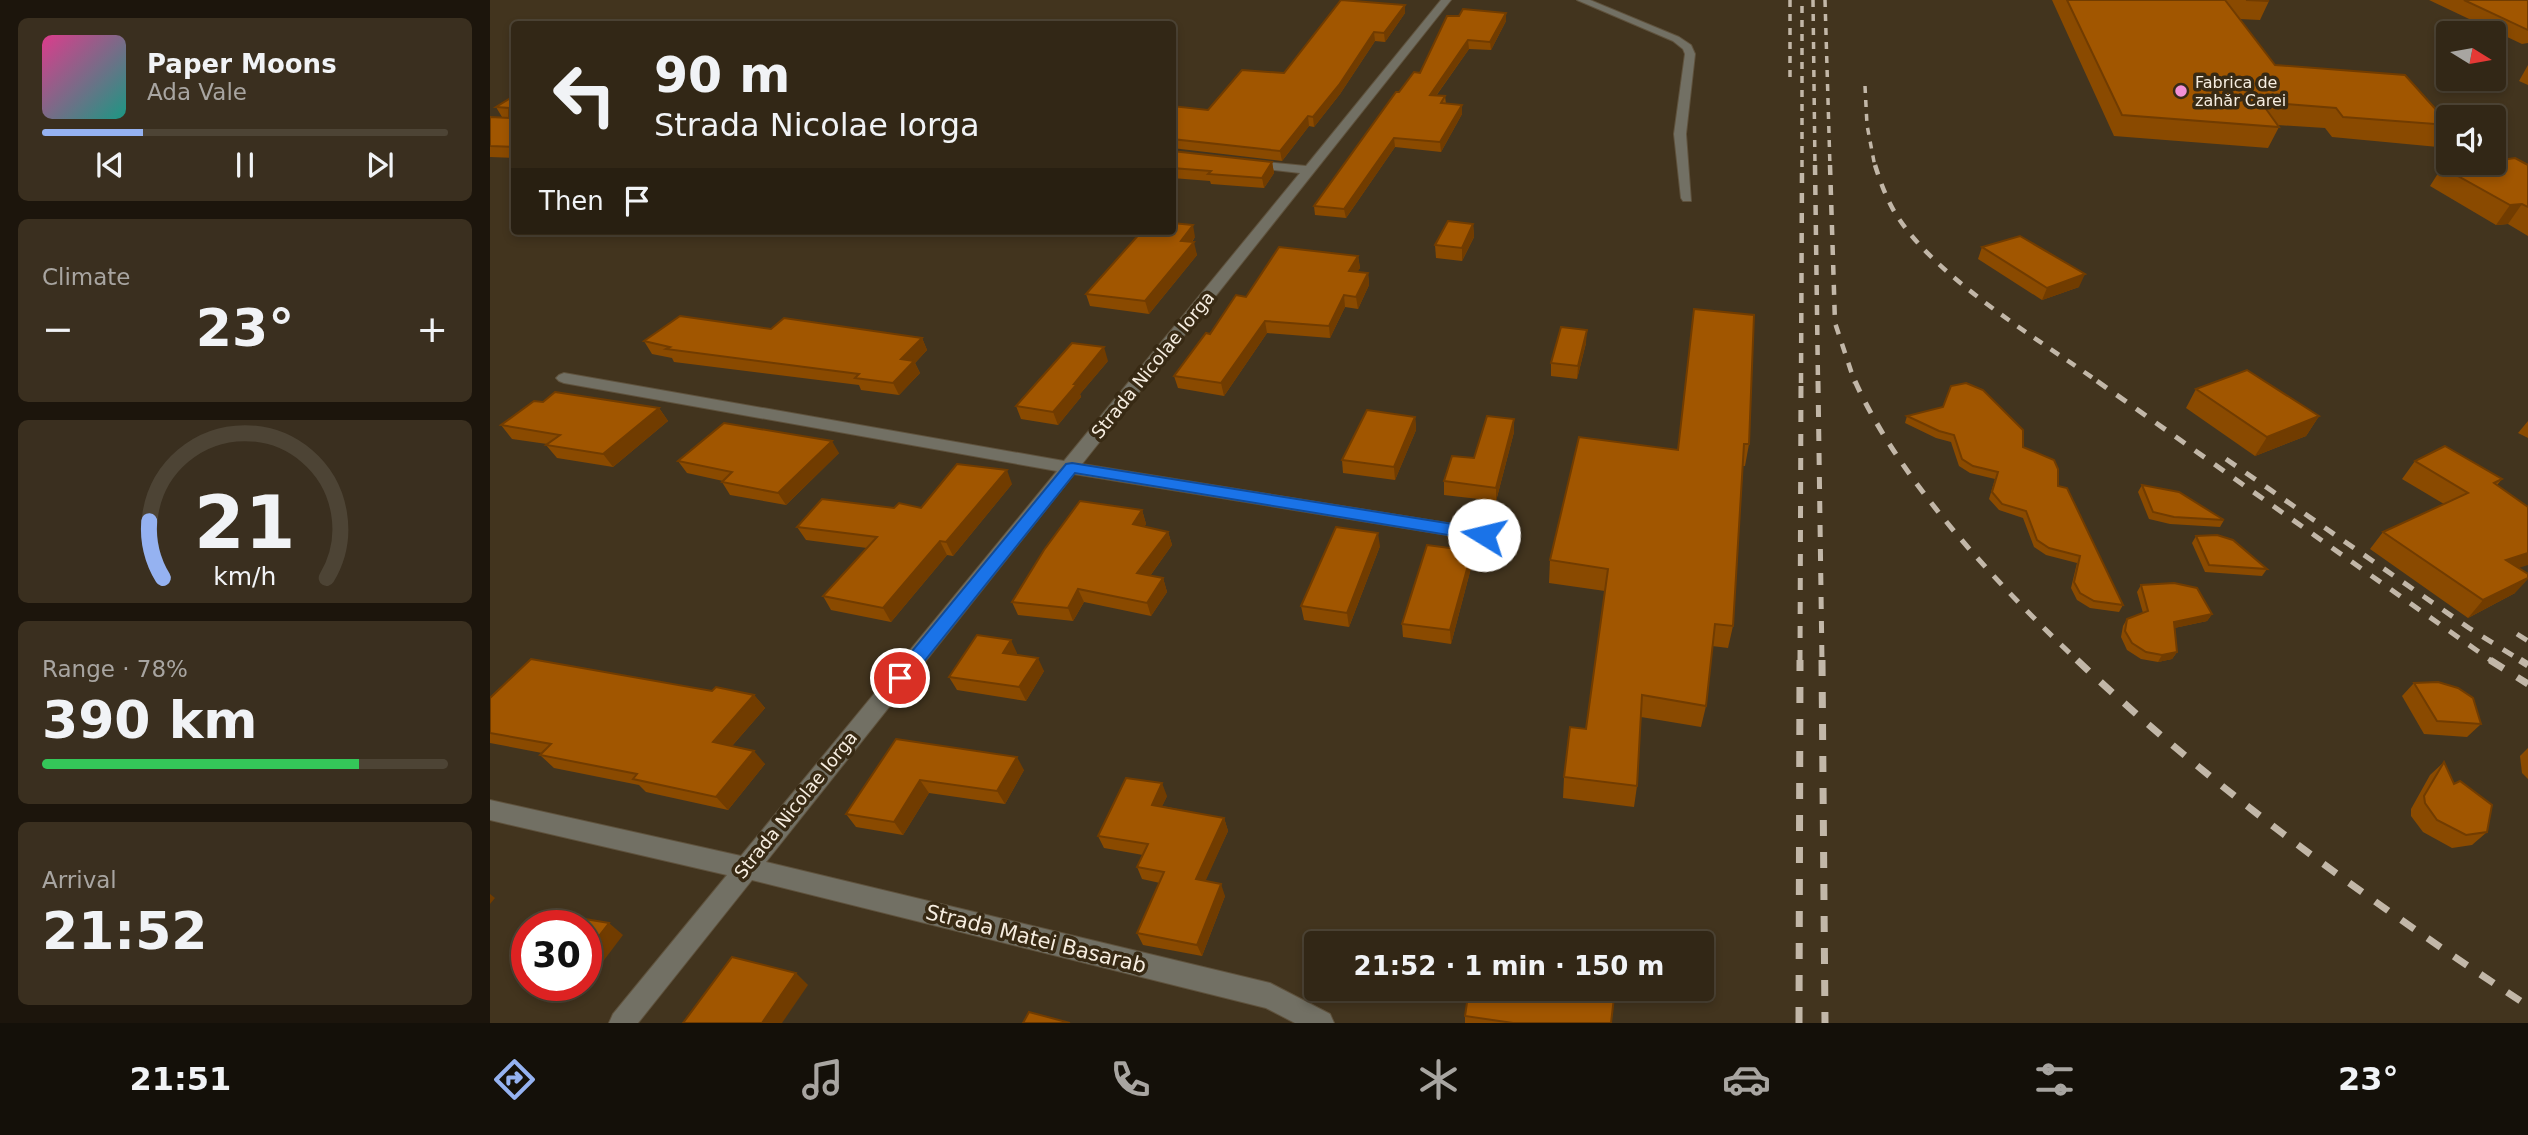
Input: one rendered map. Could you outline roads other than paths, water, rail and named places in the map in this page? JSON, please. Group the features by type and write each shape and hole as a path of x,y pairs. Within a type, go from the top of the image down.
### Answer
{"street":[{"name":"Strada Nicolae Iorga","path":"622,1023 1072,468 1446,0"},
{"path":"1582,0 1676,39 1687,47 1690,54 1680,134 1687,198"},
{"path":"1241,162 1309,170"},
{"path":"564,378 1072,468 1484,535"},
{"name":"Strada Matei Basarab","path":"490,810 745,868 1270,996 1321,1023"}],"railway":[{"path":"1790,0 1790,84"},
{"path":"1802,0 1802,165"},
{"path":"1813,0 1815,167"},
{"path":"1825,0 1830,167"},
{"path":"1865,86 1867,125 1875,167"},
{"path":"1801,383 1802,165"},
{"path":"1815,165 1818,383"},
{"path":"1830,165 1835,323 1855,383"},
{"path":"1875,165 1885,193 1899,219 1939,265 1992,308 2100,383"},
{"path":"1800,662 1801,381"},
{"path":"1818,381 1822,662"},
{"path":"1855,381 1874,419 1898,457 1954,531 2077,660"},
{"path":"2097,381 2492,661"},
{"path":"2226,459 2469,628 2523,662"},
{"path":"2517,634 2528,641"},
{"path":"1799,1023 1800,660"},
{"path":"1822,660 1825,1023"},
{"path":"2077,660 2184,755 2295,843 2528,1006"},
{"path":"2520,660 2528,665"},
{"path":"2492,661 2528,684"}],"place":[{"name":"Fabrica de zahăr Carei","path":"2181,91"}]}
